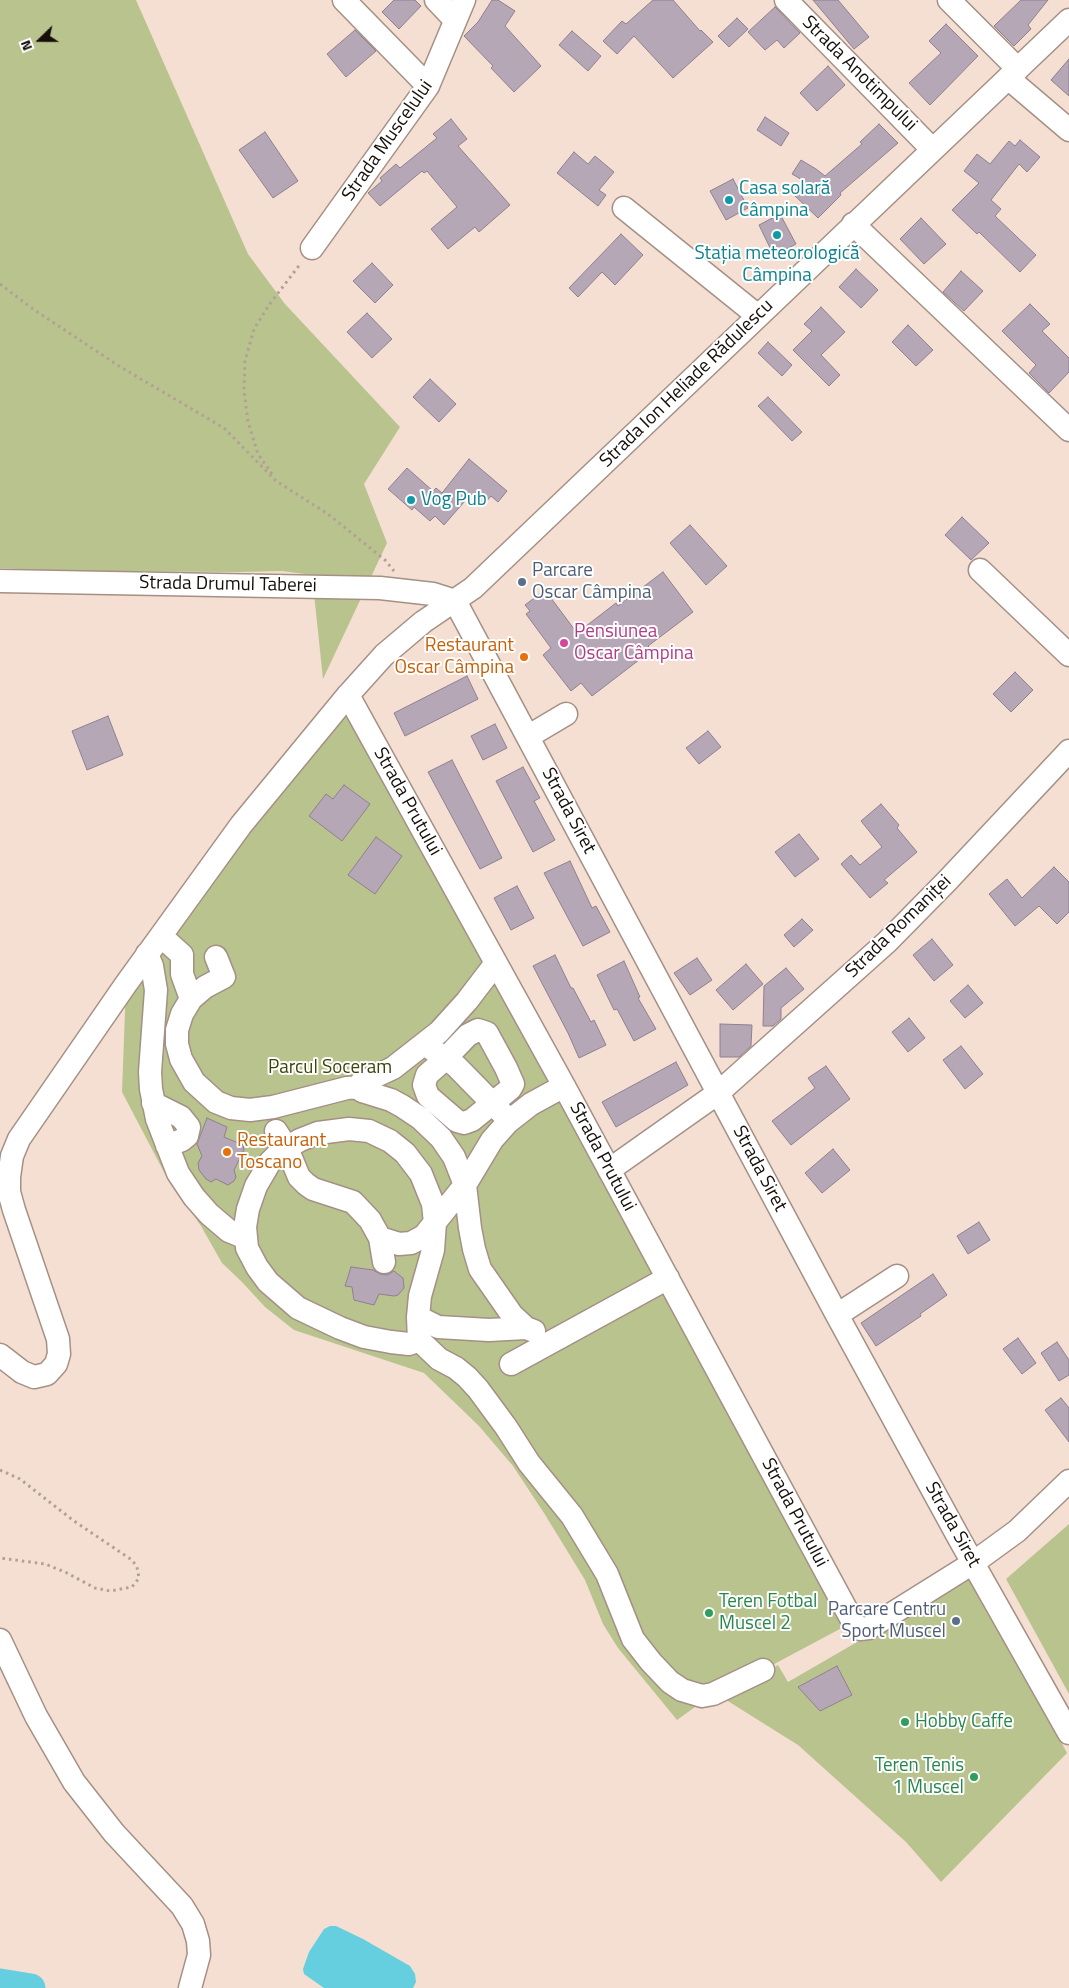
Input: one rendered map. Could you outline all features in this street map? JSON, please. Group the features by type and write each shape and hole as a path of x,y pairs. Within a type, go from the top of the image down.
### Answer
{"street":[{"path":"344,0 428,86"},
{"path":"436,0 455,20"},
{"name":"Strada Muscelului","path":"312,248 428,86 464,0"},
{"name":"Strada Anotimpului","path":"786,0 932,149"},
{"path":"949,0 1013,74 1069,130"},
{"name":"Strada Ion Heliade Rădulescu","path":"456,601 473,588 932,149 1013,74 1066,29"},
{"path":"624,208 758,316"},
{"path":"853,224 1069,430"},
{"path":"980,570 1069,655"},
{"name":"Strada Drumul Taberei","path":"0,581 380,588 433,594 456,601"},
{"path":"0,1355 22,1372 34,1376 47,1374 56,1364 59,1354 58,1339 12,1201 9,1177 12,1156 19,1139 241,825 369,670 423,622 456,601"},
{"name":"Strada Siret","path":"456,601 837,1315 1069,1733"},
{"name":"Strada Prutului","path":"348,695 564,1086 853,1622 860,1629 869,1628 973,1563"},
{"path":"529,736 566,714"},
{"name":"Strada Romaniței","path":"609,1170 718,1093 887,942 948,881 1069,751"},
{"path":"161,936 182,955 182,974 190,1000"},
{"path":"148,954 156,990 150,1072 153,1103 167,1146 178,1173 194,1197 209,1214 229,1231 246,1238"},
{"path":"216,957 224,977 205,987 190,1000 177,1030 177,1044 181,1059 194,1082 216,1102 231,1108 250,1110 273,1107 342,1089 360,1087"},
{"path":"360,1087 361,1082 367,1078 393,1068 424,1046 457,1012 496,963"},
{"path":"483,1030 487,1033 506,1068 512,1084 510,1088 472,1120 464,1123 457,1121 428,1096 424,1085 427,1074 446,1058 473,1032 483,1030"},
{"path":"424,1046 446,1058 493,1103 508,1122"},
{"path":"380,1238 399,1244 411,1243 424,1236 466,1185 492,1140 508,1122 531,1104 564,1086"},
{"path":"360,1087 367,1094 391,1100 420,1118 445,1144 454,1157 466,1185 472,1242 480,1269 512,1315 526,1328 534,1331 546,1345"},
{"path":"273,1107 282,1139 296,1171 306,1184 313,1189 353,1202 370,1220 380,1238 384,1262"},
{"path":"253,1165 272,1144 282,1139 300,1140 318,1133 349,1129 369,1131 390,1141 405,1153 421,1174 433,1204 435,1223 433,1250 420,1296 418,1317 419,1340 439,1359 461,1372 478,1389 529,1463 572,1516 607,1574 633,1639 670,1682 682,1690 702,1696 713,1694 762,1670"},
{"path":"282,1139 256,1186 248,1209 247,1248 257,1267 268,1282 298,1308 340,1328 364,1337 409,1344 419,1340"},
{"path":"837,1315 897,1276"},
{"path":"511,1364 668,1278"},
{"path":"418,1317 438,1327 489,1330 526,1328"},
{"path":"973,1563 1017,1531 1069,1481"},
{"path":"0,1640 36,1716 74,1782 114,1833 182,1906 193,1924 198,1941 199,1955 190,1988"}],"path":[{"path":"276,481 258,454 248,422 244,390 245,361 254,329 269,305 312,248"},
{"path":"0,284 33,309 120,366 224,428 276,481 328,514 385,560 410,591"},
{"path":"0,1470 20,1479 74,1521 132,1560 137,1567 139,1578 132,1587 110,1591 96,1588 65,1572 44,1564 0,1558"}],"green space":[{"path":"0,0 136,0 248,254 285,304 400,427 364,484 387,543 323,679 312,575 282,571 60,571 0,568"},
{"name":"Parcul Soceram","path":"348,695 853,1622 763,1670 713,1694 677,1720 618,1648 603,1624 585,1580 544,1513 513,1466 479,1426 424,1373 294,1330 265,1307 222,1263 201,1226 165,1174 122,1092 126,984"},
{"path":"1069,1524 1069,1694 1006,1579"},
{"name":"Hobby Caffe","path":"971,1576 1067,1753 941,1882 906,1842 798,1745 723,1698 778,1665 788,1682"}],"water":[{"path":"336,1926 363,1939 410,1966 415,1974 416,1982 413,1988 324,1988 304,1974 303,1969 309,1952 324,1929"}],"building":[{"path":"394,0 415,0 421,6 399,29 382,12"},
{"path":"492,0 498,0 515,11 505,26 541,66 514,92 491,68 493,66 464,36 478,22"},
{"path":"653,0 673,0 700,31 713,42 673,78 634,36 617,54 603,41 622,21 626,24"},
{"path":"813,0 838,0 869,37 854,49"},
{"path":"1021,0 1048,0 1028,25 1031,29 1014,46 994,26"},
{"path":"775,7 800,33 784,48 777,40 765,50 748,32"},
{"path":"737,18 748,29 729,47 718,36"},
{"path":"946,24 978,56 930,105 909,83 941,53 929,41"},
{"path":"355,30 376,51 346,77 327,54"},
{"path":"572,31 601,56 588,71 559,45"},
{"path":"1069,59 1069,96 1051,80"},
{"path":"828,66 845,85 817,111 800,93"},
{"path":"765,117 789,133 781,146 757,130"},
{"path":"451,119 467,139 458,146 510,205 479,232 475,227 448,249 431,229 457,207 427,171 424,173 422,171 380,206 368,193 382,181 380,178 396,164 400,168 437,138 433,134"},
{"path":"879,124 898,143 840,193 841,195 818,218 792,193 804,181 792,174 801,160 825,176 862,144 860,142"},
{"path":"265,132 298,181 273,198 239,150"},
{"path":"1020,140 1040,157 1027,172 1019,164 991,200 1001,209 995,216 1036,255 1020,272 979,232 977,234 952,210 979,183 964,171 977,154 990,164 1009,141 1015,146"},
{"path":"574,152 588,164 595,156 614,172 599,190 606,195 598,206 557,173"},
{"name":"Casa solară Câmpina","path":"733,179 748,208 726,220 710,191"},
{"name":"Stația meteorologică Câmpina","path":"780,214 796,244 774,256 759,225"},
{"path":"921,218 946,244 924,264 900,239"},
{"path":"621,234 643,255 615,285 602,272 578,297 569,288"},
{"path":"372,263 393,285 375,303 353,281"},
{"path":"856,269 878,290 861,308 839,287"},
{"path":"961,271 983,291 964,311 943,292"},
{"path":"1030,304 1050,324 1042,331 1069,358 1069,372 1049,393 1029,373 1036,365 1002,331"},
{"path":"821,307 845,332 821,355 840,375 829,386 793,350 812,331 804,324"},
{"path":"367,313 392,339 372,358 347,332"},
{"path":"908,325 933,350 916,366 892,342"},
{"path":"768,342 792,365 782,376 758,353"},
{"path":"430,379 456,404 439,422 413,397"},
{"path":"768,397 802,432 792,441 758,406"},
{"path":"469,459 507,491 498,502 491,496 484,504 471,494 444,525 435,516 430,521 414,507 412,510 388,489 407,468 433,491 436,488 442,493"},
{"path":"962,517 989,543 971,560 945,535"},
{"path":"690,525 727,566 706,585 670,543"},
{"path":"663,572 693,612 648,646 652,650 592,696 581,683 571,691 543,655 551,648 526,614 530,611 525,605 545,590 577,633 616,603 618,606"},
{"path":"1015,672 1033,690 1011,712 993,694"},
{"path":"467,676 478,699 405,736 394,713"},
{"path":"108,716 123,755 87,770 72,731"},
{"path":"495,724 507,748 483,760 471,736"},
{"path":"708,731 721,747 699,764 686,748"},
{"path":"452,760 502,858 480,869 428,772"},
{"path":"523,767 540,798 534,801 555,840 533,852 496,781"},
{"path":"344,785 370,804 342,841 309,816 326,794 333,799"},
{"path":"881,804 899,825 897,828 917,852 884,880 888,883 870,898 841,864 851,855 860,865 882,847 861,821"},
{"path":"799,834 819,859 795,877 775,852"},
{"path":"376,837 402,856 375,894 348,875"},
{"path":"570,861 592,908 596,906 610,932 583,946 544,873"},
{"path":"1054,867 1069,882 1069,912 1057,924 1039,906 1015,926 989,894 1007,879 1022,898"},
{"path":"517,886 534,918 511,930 494,898"},
{"path":"802,919 813,930 794,947 784,935"},
{"path":"932,939 953,965 934,981 913,955"},
{"path":"555,955 571,988 573,988 591,1022 594,1020 606,1045 579,1058 533,966"},
{"path":"697,958 712,980 690,995 674,973"},
{"path":"624,961 640,997 638,998 656,1029 634,1041 617,1009 614,1010 597,975"},
{"path":"746,964 763,984 733,1010 716,990"},
{"path":"786,968 804,989 781,1008 781,1019 773,1026 763,1026 764,986"},
{"path":"968,985 983,1003 965,1018 950,1001"},
{"path":"909,1018 925,1038 908,1052 892,1032"},
{"path":"720,1024 752,1025 751,1046 739,1057 720,1057"},
{"path":"961,1046 983,1074 965,1089 943,1060"},
{"path":"676,1062 688,1085 616,1127 602,1102"},
{"path":"826,1066 850,1099 791,1145 772,1121 815,1088 808,1078"},
{"name":"Restaurant Toscano","path":"207,1118 227,1127 224,1137 243,1145 244,1150 234,1170 236,1177 228,1185 216,1179 211,1182 199,1170 198,1163 202,1156 197,1144"},
{"path":"833,1149 850,1170 822,1193 805,1173"},
{"path":"979,1222 990,1240 968,1254 957,1236"},
{"path":"351,1267 373,1270 387,1275 394,1271 403,1278 404,1288 398,1295 394,1296 379,1294 374,1305 354,1300 352,1287 345,1286"},
{"path":"933,1274 947,1295 920,1314 921,1316 876,1346 861,1323"},
{"path":"1018,1338 1036,1363 1022,1374 1003,1349"},
{"path":"1057,1342 1069,1360 1069,1375 1059,1381 1041,1353"},
{"path":"1061,1398 1069,1408 1069,1442 1045,1410"},
{"path":"837,1666 852,1695 820,1711 798,1687"}],"waterway":[{"path":"0,1983 31,1988"}],"place":[{"name":"Casa solară Câmpina","path":"729,200"},
{"name":"Stația meteorologică Câmpina","path":"777,235"},
{"name":"Vog Pub","path":"411,500"},
{"name":"Parcare Oscar Câmpina","path":"522,582"},
{"name":"Pensiunea Oscar Câmpina","path":"564,643"},
{"name":"Restaurant Oscar Câmpina","path":"524,657"},
{"name":"Restaurant Toscano","path":"227,1152"},
{"name":"Teren Fotbal Muscel 2","path":"709,1613"},
{"name":"Parcare Centru Sport Muscel","path":"956,1621"},
{"name":"Hobby Caffe","path":"905,1722"},
{"name":"Teren Tenis 1 Muscel","path":"974,1777"}]}
